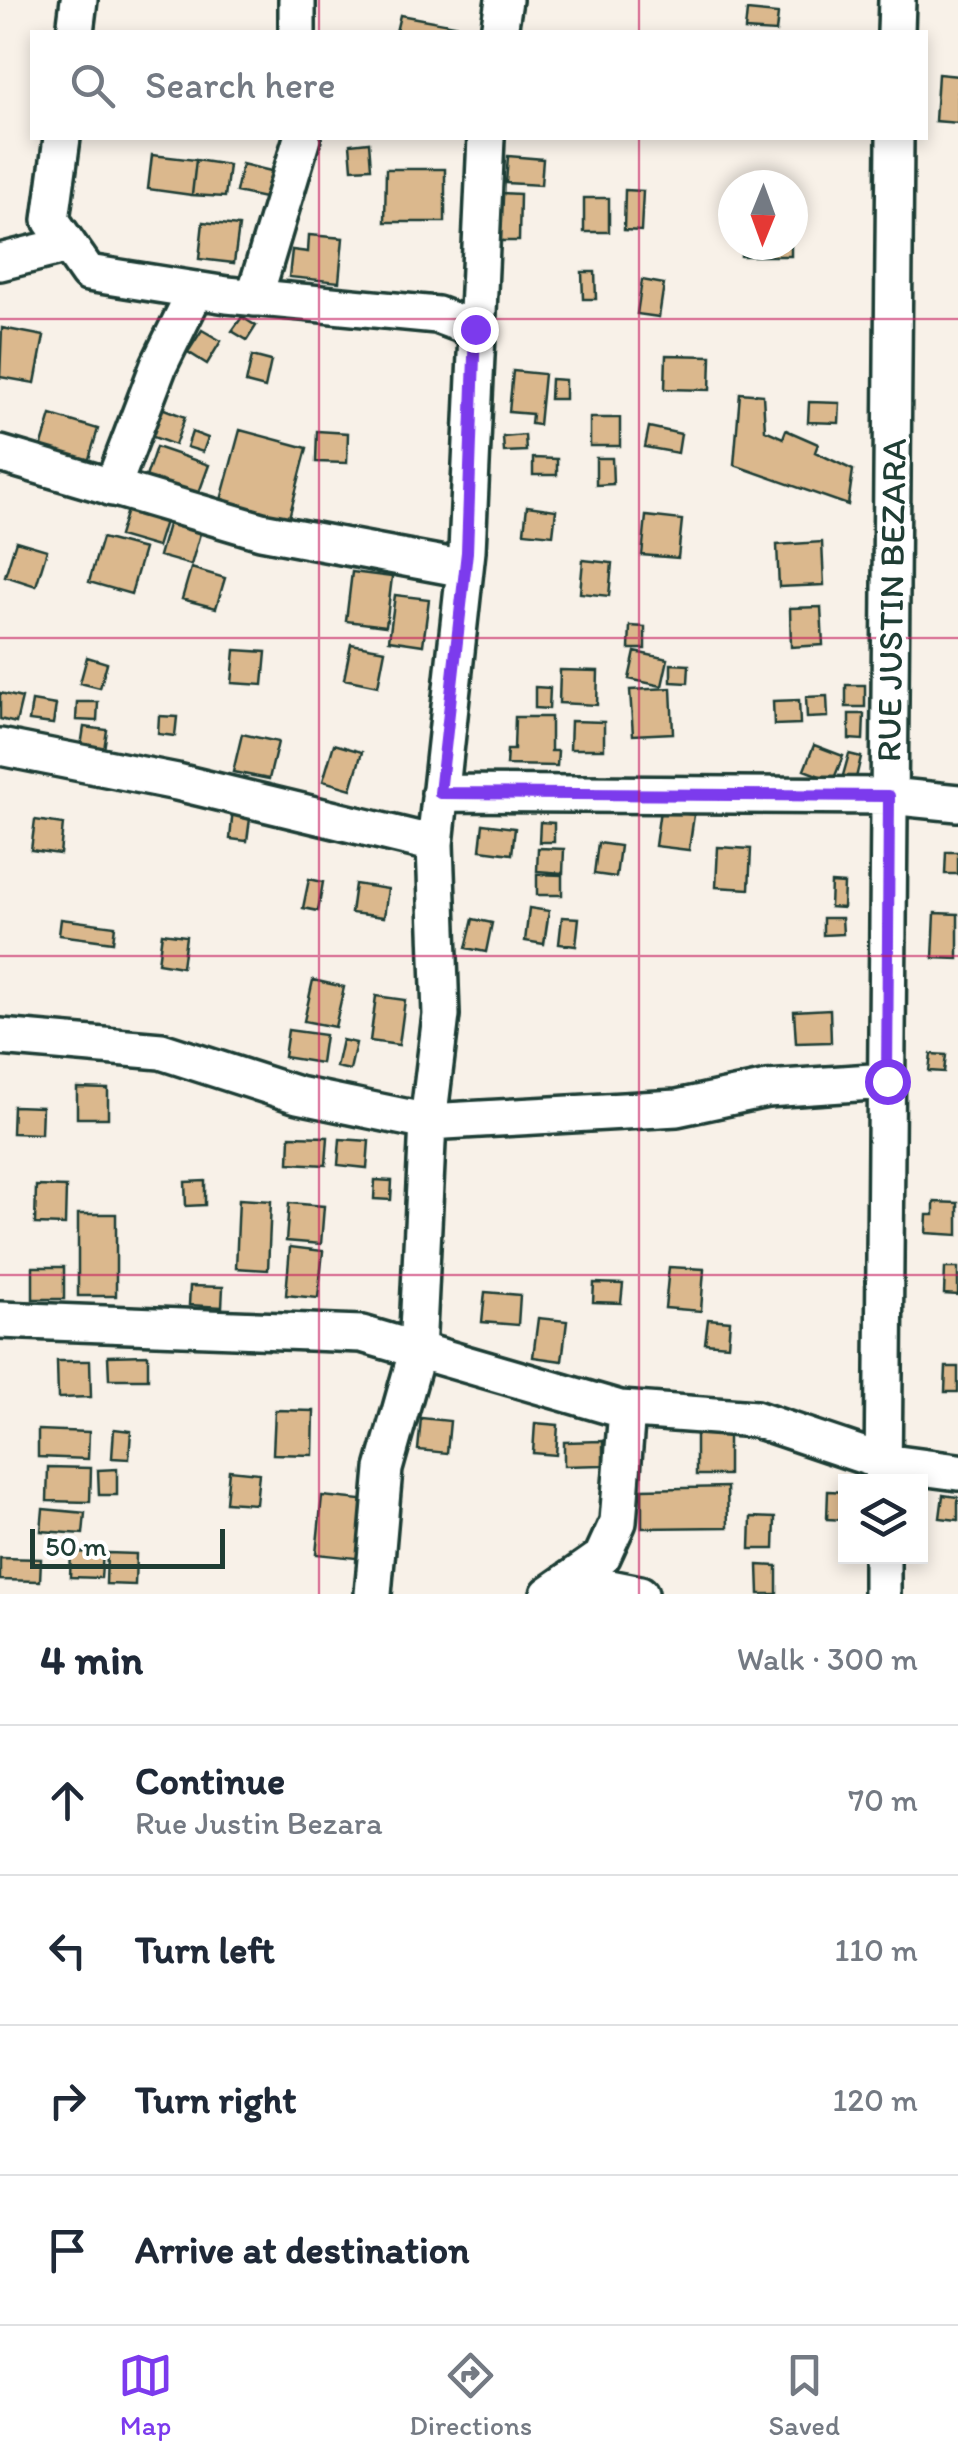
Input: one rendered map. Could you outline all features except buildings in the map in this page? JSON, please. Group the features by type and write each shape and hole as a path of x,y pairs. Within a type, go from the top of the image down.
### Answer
{"street":[{"path":"75,30 79,0"},
{"path":"296,0 297,30"},
{"path":"500,30 504,0"},
{"path":"896,0 896,30"},
{"path":"62,140 51,220 88,272 254,298 436,315 475,329"},
{"path":"254,298 301,140"},
{"path":"373,1594 384,1469 417,1352 428,1122 441,1016 434,844 465,569 486,140"},
{"name":"RUE JUSTIN BEZARA","path":"883,1472 895,140"},
{"path":"0,262 68,245"},
{"path":"112,488 159,365 196,290"},
{"path":"0,454 261,531 465,569"},
{"path":"0,747 177,782 434,844"},
{"path":"440,793 889,796 958,803"},
{"path":"0,1037 160,1051 298,1095 428,1122 677,1108 767,1089 887,1081"},
{"path":"0,1320 362,1334 627,1410 755,1418 883,1472 958,1472"},
{"path":"560,1587 602,1557 618,1522 627,1410"},
{"path":"882,1564 882,1594"},
{"path":"560,1587 640,1594"}],"route":[{"path":"475,329 467,552 440,793 889,796 887,1081"}]}
